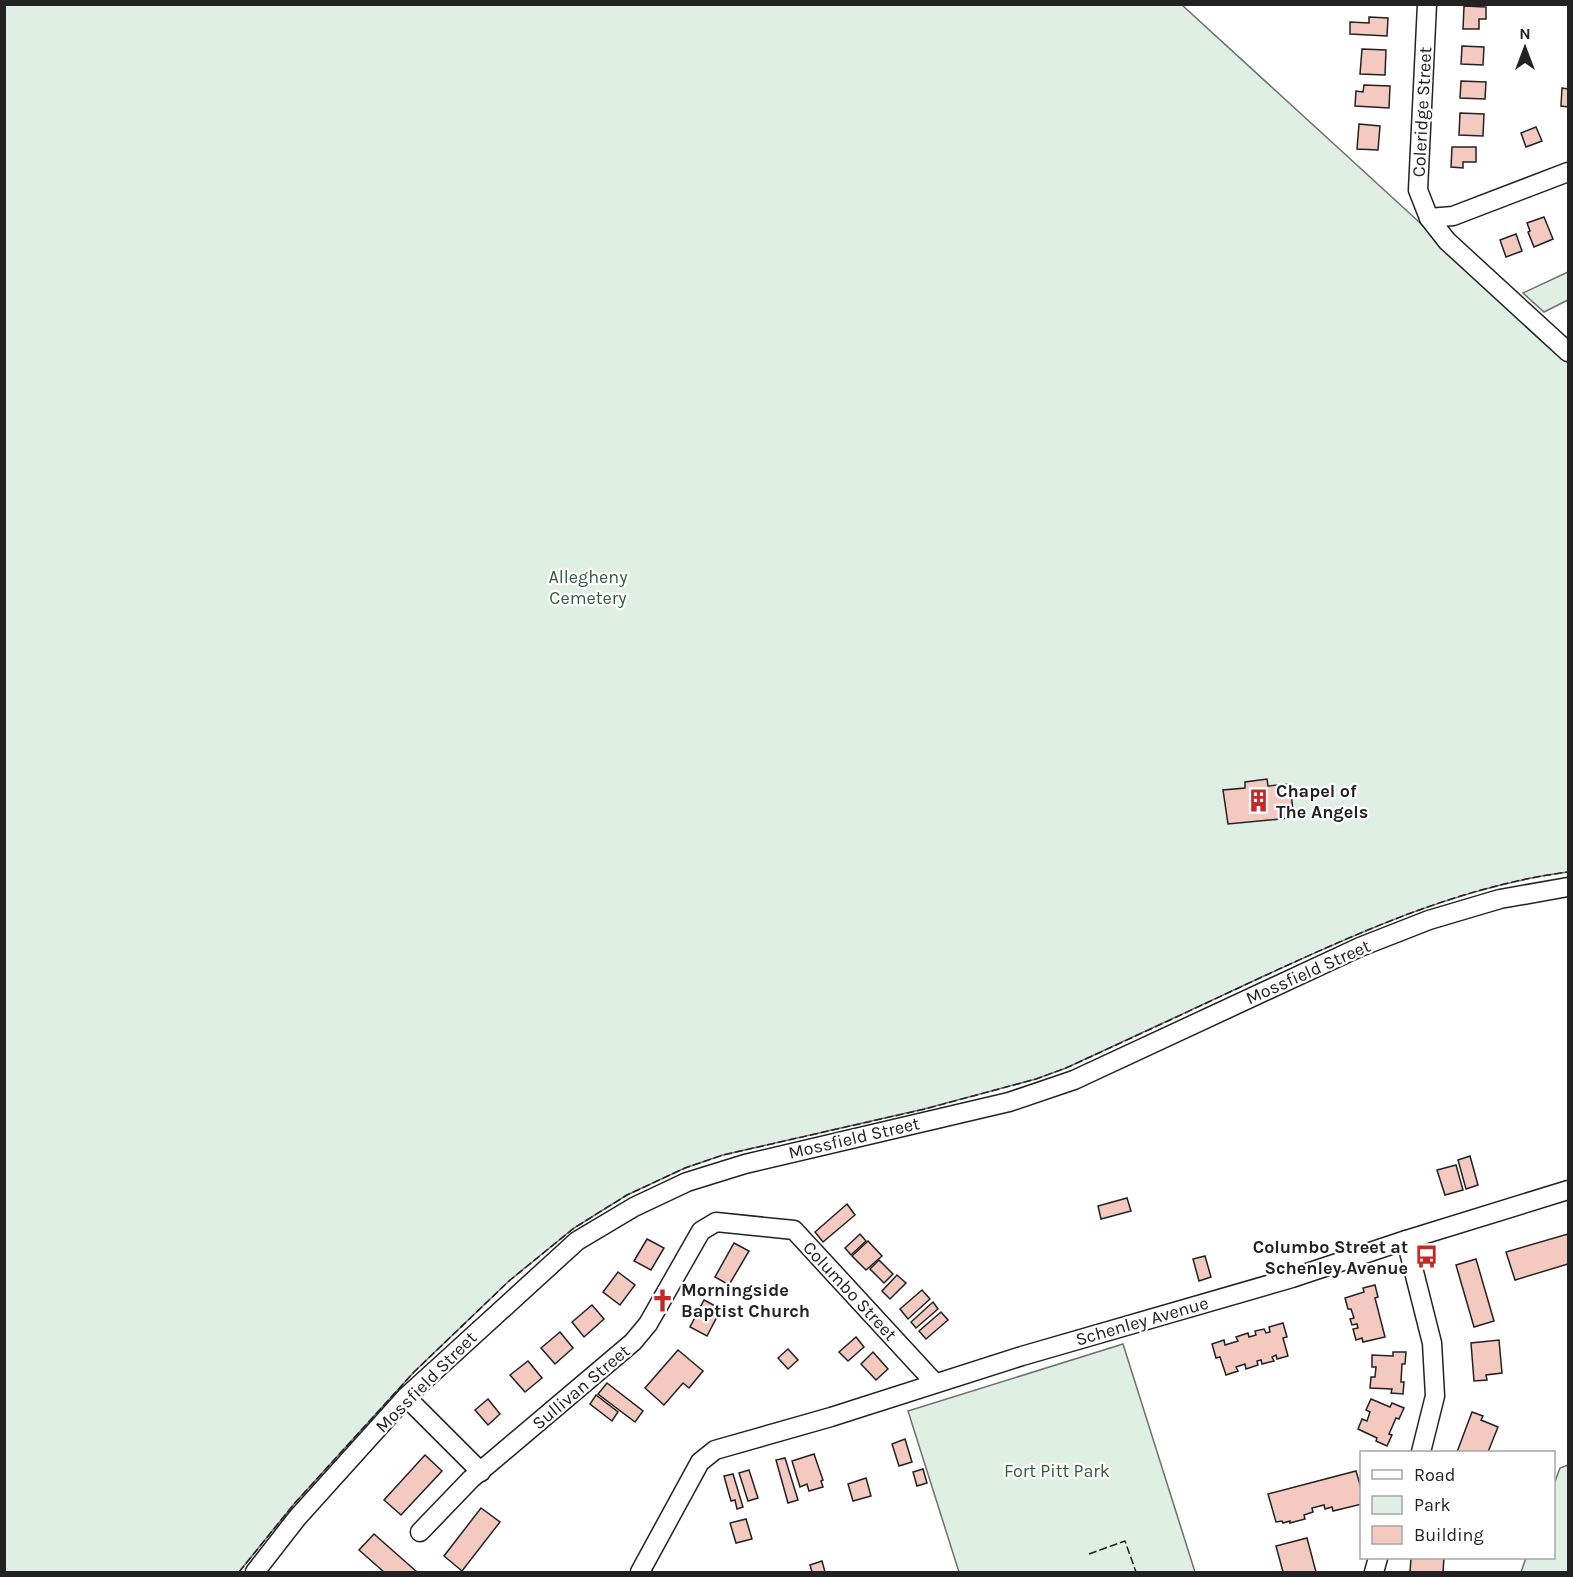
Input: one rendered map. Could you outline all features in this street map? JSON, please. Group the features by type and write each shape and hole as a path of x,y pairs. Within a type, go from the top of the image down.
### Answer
{"street":[{"name":"Coleridge Street","path":"1427,4 1418,190 1429,218 1447,241 1569,352"},
{"path":"1429,218 1453,216 1569,172"},
{"name":"Mossfield Street","path":"255,1572 297,1518 406,1397 577,1241 634,1207 687,1182 745,1164 1009,1102 1074,1080 1360,947 1429,920 1500,899 1569,887"},
{"name":"Schenley Avenue","path":"640,1572 700,1462 715,1450 1292,1278 1569,1190"},
{"name":"Columbo Street","path":"716,1222 794,1230 935,1383"},
{"name":"Sullivan Street","path":"420,1532 471,1479 633,1342 648,1324 701,1231 716,1222"},
{"path":"1406,1240 1432,1343 1435,1396 1421,1451"},
{"path":"406,1397 480,1472"}],"green space":[{"name":"Allegheny Cemetery","path":"5,5 1182,5 1418,221 1568,363 1568,872 1489,888 1413,912 1264,976 1066,1068 1036,1079 924,1109 723,1155 685,1168 627,1195 574,1228 509,1281 414,1372 294,1504 239,1572 5,1572"},
{"path":"1568,272 1568,300 1544,312 1523,293"},
{"name":"Fort Pitt Park","path":"1123,1344 1195,1572 959,1572 908,1411"},
{"path":"1568,1465 1568,1572 1521,1572 1526,1559 1555,1559 1555,1481 1560,1468"}],"building":[{"path":"1464,6 1486,7 1486,19 1479,19 1479,29 1463,29"},
{"path":"1369,17 1388,18 1387,36 1350,34 1350,22 1369,23"},
{"path":"1462,46 1484,47 1483,65 1461,64"},
{"path":"1362,49 1386,50 1385,75 1360,74"},
{"path":"1461,81 1486,82 1485,99 1460,98"},
{"path":"1364,85 1390,86 1389,108 1355,106 1356,91 1363,92"},
{"path":"1562,88 1568,89 1568,107 1561,106"},
{"path":"1460,113 1484,114 1483,136 1459,135"},
{"path":"1359,124 1380,126 1378,150 1357,149"},
{"path":"1536,127 1542,141 1526,147 1521,133"},
{"path":"1452,147 1476,147 1476,162 1463,162 1463,168 1451,167"},
{"path":"1544,217 1553,239 1534,247 1527,223"},
{"path":"1516,234 1522,251 1506,257 1500,240"},
{"name":"Chapel of The Angels","path":"1267,779 1268,786 1290,784 1293,811 1289,812 1290,818 1228,824 1223,790 1245,788 1245,782"},
{"path":"1470,1156 1478,1185 1466,1189 1458,1160"},
{"path":"1456,1165 1463,1190 1445,1195 1437,1170"},
{"path":"1127,1198 1131,1211 1101,1219 1098,1206"},
{"path":"847,1204 855,1215 823,1242 815,1232"},
{"path":"860,1234 866,1241 851,1255 845,1248"},
{"path":"1568,1234 1568,1264 1515,1280 1506,1252"},
{"path":"647,1239 664,1248 651,1270 634,1261"},
{"path":"868,1241 882,1256 866,1270 852,1256"},
{"path":"734,1243 749,1251 729,1285 715,1277"},
{"path":"1205,1256 1211,1277 1199,1281 1193,1259"},
{"path":"1476,1259 1494,1321 1474,1327 1456,1265"},
{"path":"879,1260 893,1274 884,1283 870,1269"},
{"path":"618,1272 635,1285 620,1305 603,1292"},
{"path":"897,1275 906,1283 890,1299 882,1291"},
{"path":"1375,1285 1378,1297 1375,1298 1385,1337 1363,1342 1362,1338 1356,1340 1353,1329 1358,1328 1357,1324 1352,1325 1350,1319 1354,1318 1345,1298 1364,1292 1363,1288"},
{"path":"922,1290 930,1299 908,1319 900,1309"},
{"path":"704,1300 721,1309 707,1336 690,1327"},
{"path":"933,1302 938,1309 916,1328 911,1322"},
{"path":"592,1305 604,1319 584,1337 572,1322"},
{"path":"941,1312 948,1320 926,1339 919,1331"},
{"path":"1283,1323 1287,1337 1283,1338 1288,1356 1277,1359 1276,1355 1272,1357 1274,1361 1262,1364 1261,1360 1257,1361 1258,1365 1246,1369 1245,1364 1236,1367 1238,1371 1226,1375 1220,1357 1216,1358 1212,1344 1224,1340 1225,1345 1238,1341 1236,1337 1248,1333 1249,1337 1256,1335 1255,1331 1264,1329 1266,1333 1270,1332 1269,1327"},
{"path":"560,1332 573,1348 555,1364 541,1348"},
{"path":"856,1337 864,1347 848,1361 839,1352"},
{"path":"1499,1340 1502,1373 1486,1375 1487,1380 1474,1381 1471,1343"},
{"path":"788,1349 798,1360 788,1369 778,1358"},
{"path":"678,1350 703,1371 689,1388 683,1383 664,1405 645,1388"},
{"path":"873,1352 888,1369 876,1380 861,1364"},
{"path":"1393,1352 1406,1352 1405,1364 1402,1364 1403,1394 1391,1393 1392,1389 1370,1388 1371,1377 1375,1377 1376,1367 1372,1367 1372,1355 1393,1356"},
{"path":"528,1361 542,1378 525,1392 510,1375"},
{"path":"607,1383 643,1411 635,1422 598,1394"},
{"path":"596,1395 618,1412 612,1421 590,1404"},
{"path":"488,1399 500,1414 488,1425 475,1410"},
{"path":"1371,1399 1390,1407 1392,1403 1404,1408 1399,1419 1396,1418 1387,1446 1376,1441 1377,1438 1358,1429 1362,1419 1367,1421 1370,1412 1366,1410"},
{"path":"1472,1412 1483,1416 1481,1420 1498,1427 1488,1451 1457,1451"},
{"path":"905,1439 912,1462 899,1466 892,1444"},
{"path":"814,1454 823,1480 821,1481 823,1487 809,1491 807,1484 800,1487 792,1461"},
{"path":"425,1455 442,1471 401,1515 384,1500"},
{"path":"785,1458 798,1500 788,1503 776,1460"},
{"path":"923,1469 927,1483 917,1486 913,1472"},
{"path":"749,1470 758,1498 748,1501 739,1473"},
{"path":"1356,1471 1360,1484 1360,1504 1333,1511 1332,1507 1325,1509 1324,1505 1312,1508 1313,1512 1304,1515 1305,1519 1283,1523 1282,1521 1276,1522 1268,1494"},
{"path":"733,1474 743,1507 737,1509 735,1500 731,1501 724,1476"},
{"path":"866,1478 871,1496 853,1501 848,1484"},
{"path":"481,1508 500,1522 462,1571 444,1556"},
{"path":"746,1519 752,1539 736,1543 730,1523"},
{"path":"374,1534 417,1572 384,1572 359,1550"},
{"path":"1307,1538 1316,1572 1283,1572 1276,1546"},
{"path":"1411,1559 1444,1559 1443,1572 1410,1572"},
{"path":"822,1561 825,1572 812,1572 810,1565"}],"fence":[{"path":"239,1572 294,1504 414,1372 509,1281 574,1228 627,1195 685,1168 723,1155 925,1109 1036,1079 1066,1068 1264,976 1413,912 1489,888 1568,872"},
{"path":"1089,1554 1125,1541 1136,1572"}],"place":[{"name":"Chapel of The Angels","path":"1258,801"},
{"name":"Columbo Street at Schenley Avenue","path":"1426,1257"},
{"name":"Morningside Baptist Church","path":"663,1300"}]}
